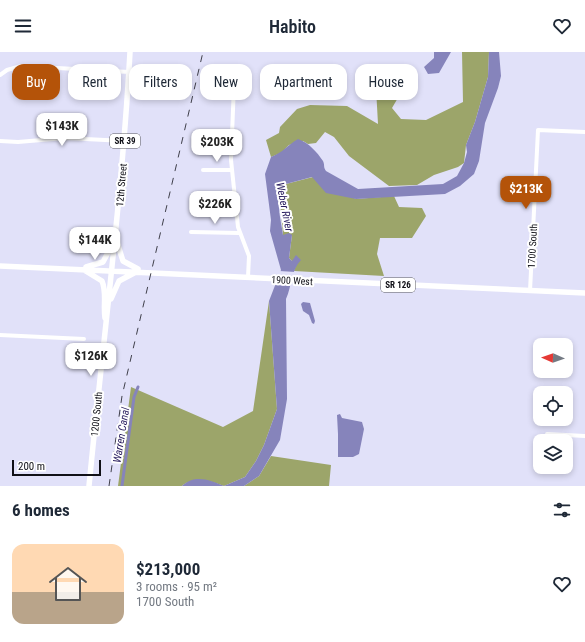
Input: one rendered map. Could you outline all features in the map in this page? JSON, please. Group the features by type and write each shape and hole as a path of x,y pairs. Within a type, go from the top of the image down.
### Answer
{"main road":[{"name":"12th Street","path":"129,64 130,52"},
{"name":"12th Street","path":"113,270 125,141 129,72"},
{"path":"82,269 103,262 116,235"},
{"path":"116,235 122,261 128,266 144,272"},
{"name":"1900 West","path":"0,266 137,271 270,279 585,293"},
{"path":"82,269 102,281 105,292 103,309 106,325"},
{"name":"1200 South","path":"89,486 107,311 113,270"},
{"path":"107,311 119,281 137,271"}],"street":[{"path":"0,75 7,70 20,66 129,72"},
{"path":"233,100 231,170 240,233 249,256 248,277"},
{"name":"1700 South","path":"530,291 538,130 585,132"},
{"path":"0,141 18,142 65,138 125,141"},
{"path":"203,170 231,170"},
{"path":"191,232 240,233"},
{"path":"0,335 84,340"},
{"path":"573,435 585,436"}],"green space":[{"path":"462,52 489,52 488,77 475,122 466,145 464,163 458,167 434,175 417,185 389,186 349,156 334,137 325,132 316,143 308,144 303,141 289,145 281,153 271,157 266,140 279,133 280,127 297,109 310,105 347,106 378,124 377,100 397,100 392,108 401,119 426,120 463,102"},
{"path":"313,177 356,199 394,196 399,207 422,208 426,216 412,238 380,238 377,254 384,276 294,271 296,265 289,258 292,235 283,235 279,190 282,185"},
{"path":"269,301 277,409 264,445 256,461 245,477 224,486 214,482 197,480 186,483 182,486 118,486 131,387 223,427 253,411"},
{"path":"271,456 331,465 329,486 244,486 259,476"}],"water":[{"path":"434,52 451,52 439,73 428,74 424,67 434,58"},
{"path":"489,52 499,52 501,76 485,123 479,161 474,174 460,186 445,194 356,199 326,193 312,177 282,185 279,203 283,235 289,233 292,235 289,258 292,261 296,255 301,260 293,273 286,299 287,399 280,440 259,476 244,486 224,486 245,477 256,461 264,445 277,409 269,301 281,270 270,231 271,220 265,174 271,157 298,139 309,145 315,151 323,161 326,171 358,189 443,184 457,176 464,163 467,152 466,145 475,122 488,77"},
{"path":"303,302 310,303 315,321 314,324 312,323 309,315 303,311 301,304"},
{"path":"340,414 342,418 362,422 364,429 359,454 353,457 338,457 337,415"},
{"path":"203,479 224,486 182,486 192,480"}],"pier":[{"path":"279,271 296,272 293,286 273,285"}],"waterway":[{"name":"Warren Canal","path":"122,486 134,397 138,387"}],"railway":[{"path":"109,486 122,396 203,52"}],"water label":[{"name":"Weber River","path":"285,207"}]}
